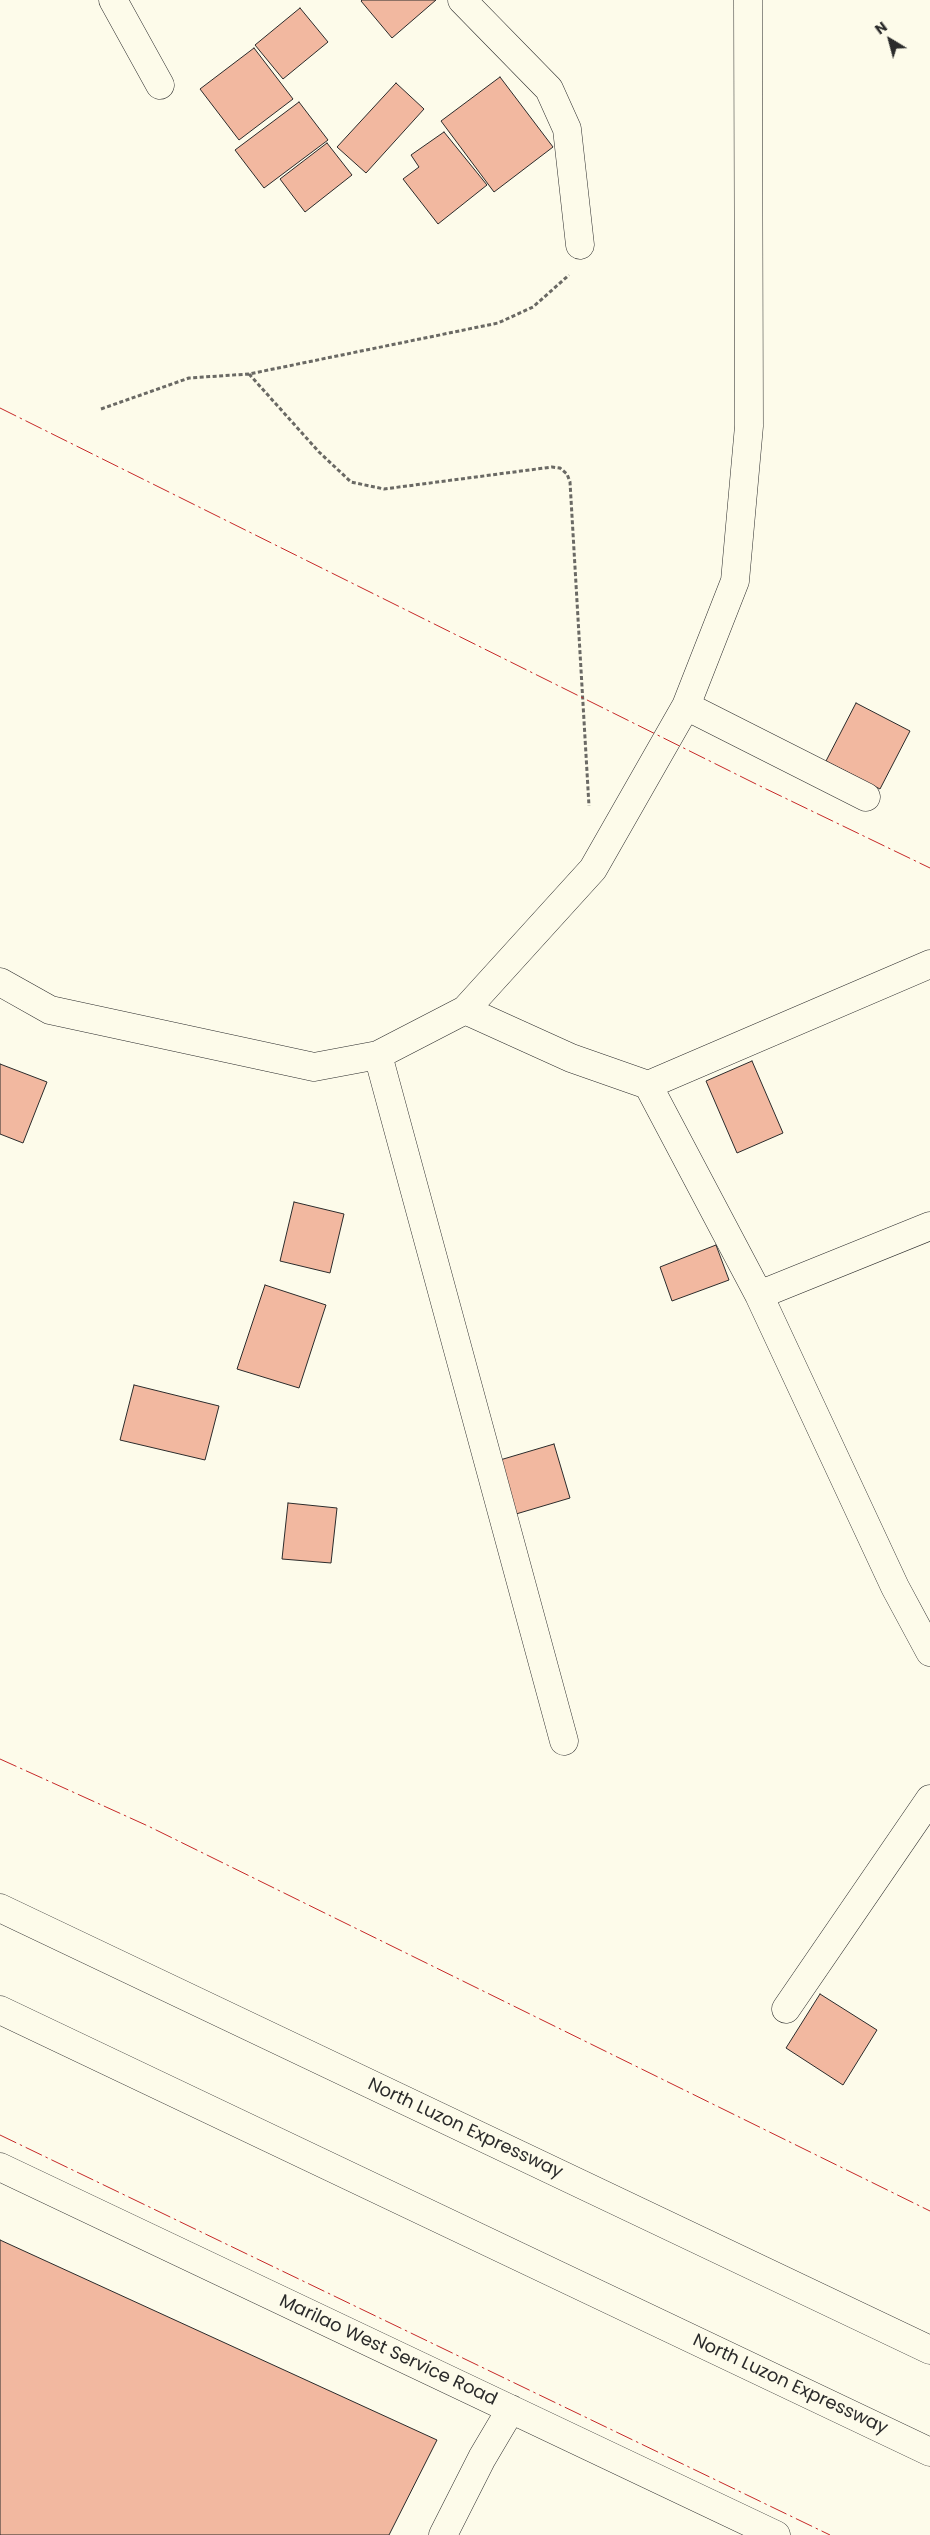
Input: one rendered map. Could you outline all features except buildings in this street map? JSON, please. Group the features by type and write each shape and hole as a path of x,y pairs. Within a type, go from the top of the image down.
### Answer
{"main road":[{"path":"112,0 160,85"},
{"path":"462,0 510,46 549,89 567,129 580,245"},
{"path":"0,982 50,1010 314,1067 378,1055 465,1010 593,869 686,706 735,581 749,426 748,0"},
{"path":"686,706 866,797"},
{"path":"465,1010 571,1058 648,1085 930,964"},
{"path":"378,1055 564,1741"},
{"path":"648,1085 759,1295 895,1587 930,1652"},
{"path":"759,1295 930,1226"},
{"path":"786,2009 930,1799"},
{"name":"North Luzon Expressway","path":"0,1908 930,2350"},
{"name":"North Luzon Expressway","path":"0,2010 930,2452"},
{"name":"Marilao West Service Road","path":"0,2167 776,2535"},
{"path":"443,2535 482,2458 511,2408"}],"path":[{"path":"101,409 189,378 249,374 498,323 533,306 569,277 580,245"},
{"path":"249,374 319,452 351,482 384,489 552,467 560,468 567,474 570,482 589,810"}],"power":[{"path":"0,408 760,786 930,868"},
{"path":"0,1759 148,1826 930,2211"},
{"path":"0,2135 830,2535"}]}
